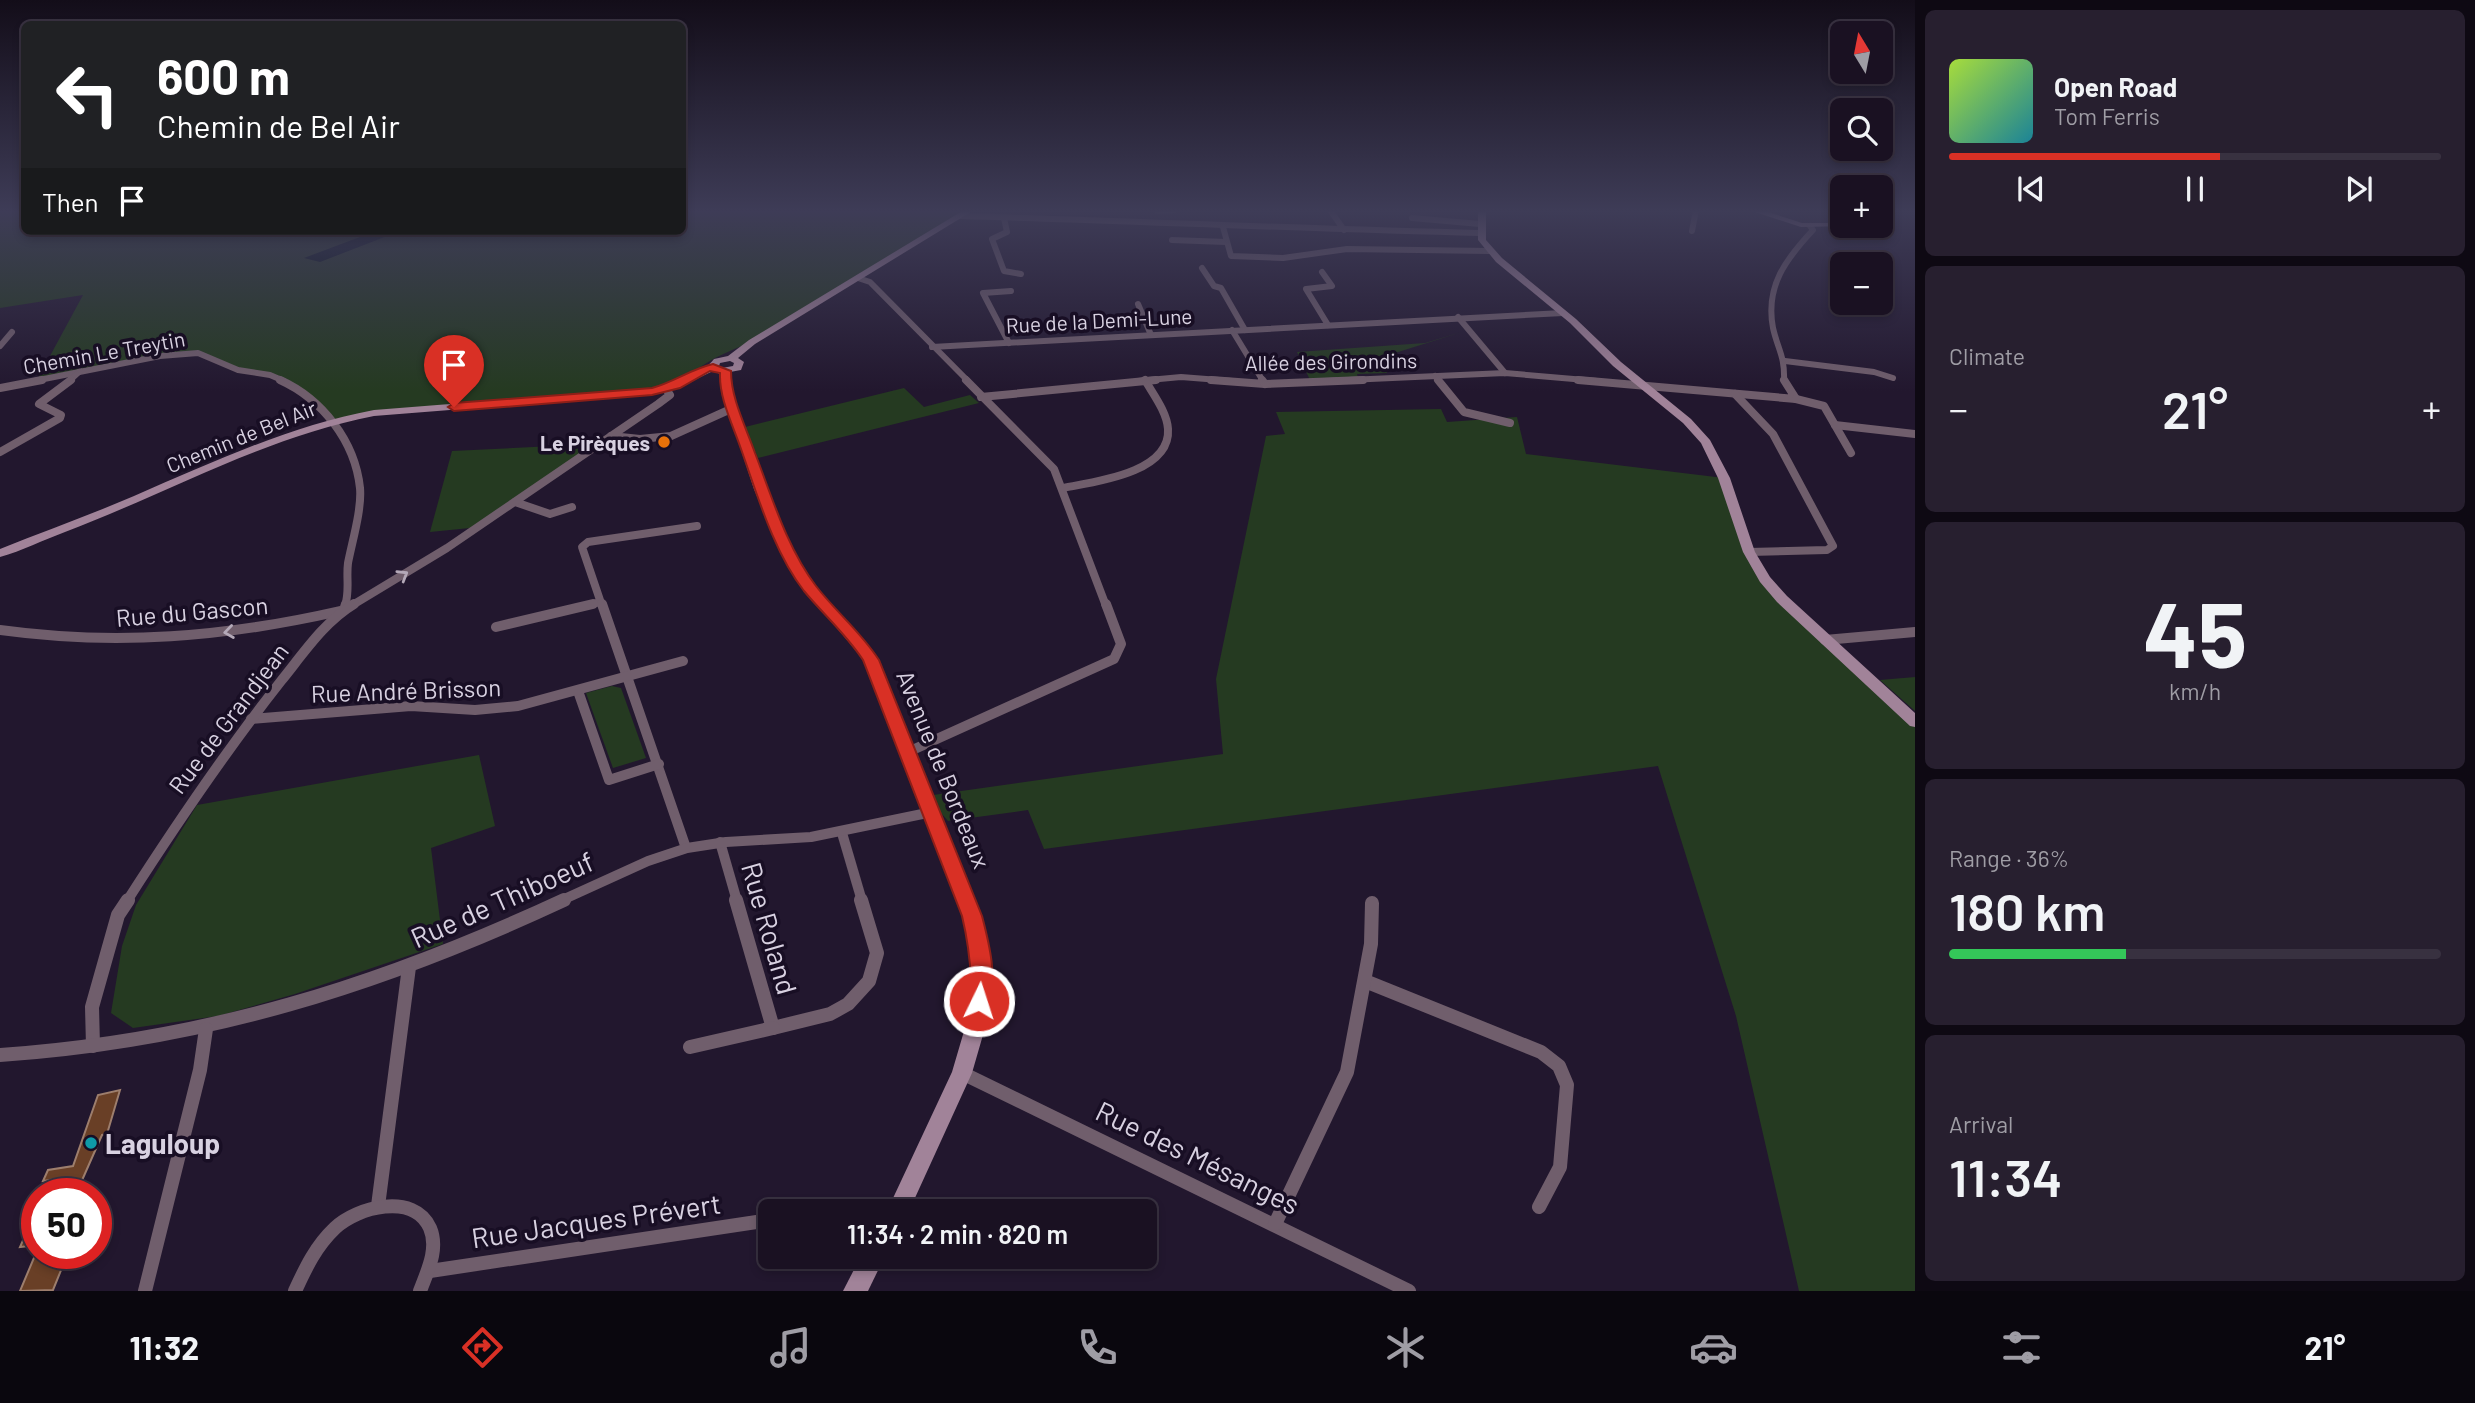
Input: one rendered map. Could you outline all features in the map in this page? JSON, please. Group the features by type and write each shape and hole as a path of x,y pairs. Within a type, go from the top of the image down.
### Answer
{"street":[{"path":"723,365 745,347 871,270"},
{"path":"1004,270 1021,274"},
{"path":"1203,270 1214,286 1221,288 1245,330"},
{"path":"1513,270 1641,385 1687,421 1706,442 1724,478 1749,552 1765,579 1824,640 1915,722"},
{"path":"1782,270 1772,288 1773,327 1785,361 1784,383 1796,399"},
{"path":"1322,272 1332,286 1306,289 1328,325"},
{"path":"858,278 870,282 1054,469 1121,644 1114,659 908,752"},
{"path":"1009,343 983,293 1011,290"},
{"path":"1138,304 1151,335"},
{"name":"Rue de la Demi-Lune","path":"932,347 1563,313"},
{"path":"1458,317 1505,373"},
{"path":"1232,330 1265,384"},
{"path":"0,346 12,332"},
{"name":"Chemin Le Treytin","path":"0,388 80,370 160,356 198,353 238,370 270,375 292,385 317,403 333,420 353,459 360,490 346,576 349,595 344,610"},
{"path":"1785,361 1874,372 1894,378"},
{"name":"Chemin de Bel Air","path":"0,553 110,510 256,447 333,420 374,413 666,389 723,365"},
{"name":"Avenue de Bordeaux","path":"723,365 725,386 766,504 788,553 809,587 858,639 871,660 972,916 981,963 976,1021 962,1073 904,1199"},
{"path":"0,452 60,418 61,415 39,404 80,370"},
{"name":"Allée des Girondins","path":"981,397 1181,377 1265,384 1505,373 1796,399 1824,406 1852,453"},
{"path":"1435,376 1464,412 1510,423"},
{"path":"1063,488 1130,471 1161,453 1166,447 1168,429 1145,379"},
{"name":"Rue de Grandjean","path":"93,1046 92,1007 118,915 189,805 251,719 322,630 344,610 447,548 607,439 668,396 666,389"},
{"path":"1735,394 1773,434 1833,545 1827,550 1749,552"},
{"path":"607,439 672,436 718,412 733,408"},
{"path":"1835,425 1915,434"},
{"path":"515,502 550,514 572,508"},
{"path":"687,848 582,547 588,542 697,526"},
{"path":"496,627 600,602"},
{"name":"Rue du Gascon","path":"0,630 94,640 145,641 296,622 344,610"},
{"path":"1824,640 1915,632"},
{"name":"Rue André Brisson","path":"251,719 411,706 490,709 518,706 684,661"},
{"path":"578,691 609,780 659,764"},
{"name":"Rue de Thiboeuf","path":"0,1055 41,1054 206,1029 408,967 477,939 642,864 687,848 720,842 790,839 842,833 932,812"},
{"name":"Rue Roland","path":"690,1047 830,1014 848,1003 869,981 877,953 842,833"},
{"name":"Rue Roland","path":"720,842 773,1028"},
{"path":"1275,1224 1347,1072 1371,944 1372,903"},
{"path":"378,1206 408,967"},
{"path":"1365,981 1541,1052 1559,1066 1567,1085 1560,1167 1539,1207"},
{"path":"145,1291 200,1070 206,1029"},
{"name":"Rue des Mésanges","path":"962,1073 1409,1291"},
{"path":"295,1291 302,1268 315,1246 345,1220 378,1206 397,1205 412,1210 424,1220 432,1234 434,1251 430,1270 420,1291"},
{"name":"Rue Jacques Prévert","path":"430,1270 758,1222"},
{"path":"855,1291 867,1269"}],"green space":[{"path":"0,270 871,270 752,342 705,364 666,389 374,413 333,420 317,403 270,375 238,370 198,353 160,356 37,380 83,295 0,308"},
{"path":"1462,332 1379,358 1387,373 1357,374 1358,378 1310,380 1297,352 1425,343"},
{"path":"904,388 924,407 970,395 979,403 758,458 745,427"},
{"path":"1441,409 1447,422 1517,417 1526,454 1724,478 1765,580 1915,722 1915,1291 1799,1291 1736,1016 1658,766 1044,849 1028,810 948,821 926,796 1223,754 1216,679 1266,436 1285,434 1276,412"},
{"path":"594,444 470,528 430,532 452,451"},
{"path":"1915,677 1915,711 1880,680"},
{"path":"612,686 621,688 646,758 613,768 586,693"},
{"path":"479,755 495,826 431,848 443,944 295,994 218,1016 133,1028 111,1013 122,946 136,905 197,805"}],"building":[{"name":"Laguloup","path":"120,1090 107,1134 102,1135 83,1178 44,1178 48,1170 73,1166 98,1095"},
{"path":"29,1269 62,1269 53,1290 20,1291"}],"place":[{"name":"Le Pirèques","path":"664,442"},
{"name":"Laguloup","path":"91,1143"}],"route":[{"path":"454,407 638,393 666,389 713,367 725,371 725,386 777,530 809,587 858,639 871,660 972,916 981,963 979,1001"}]}
